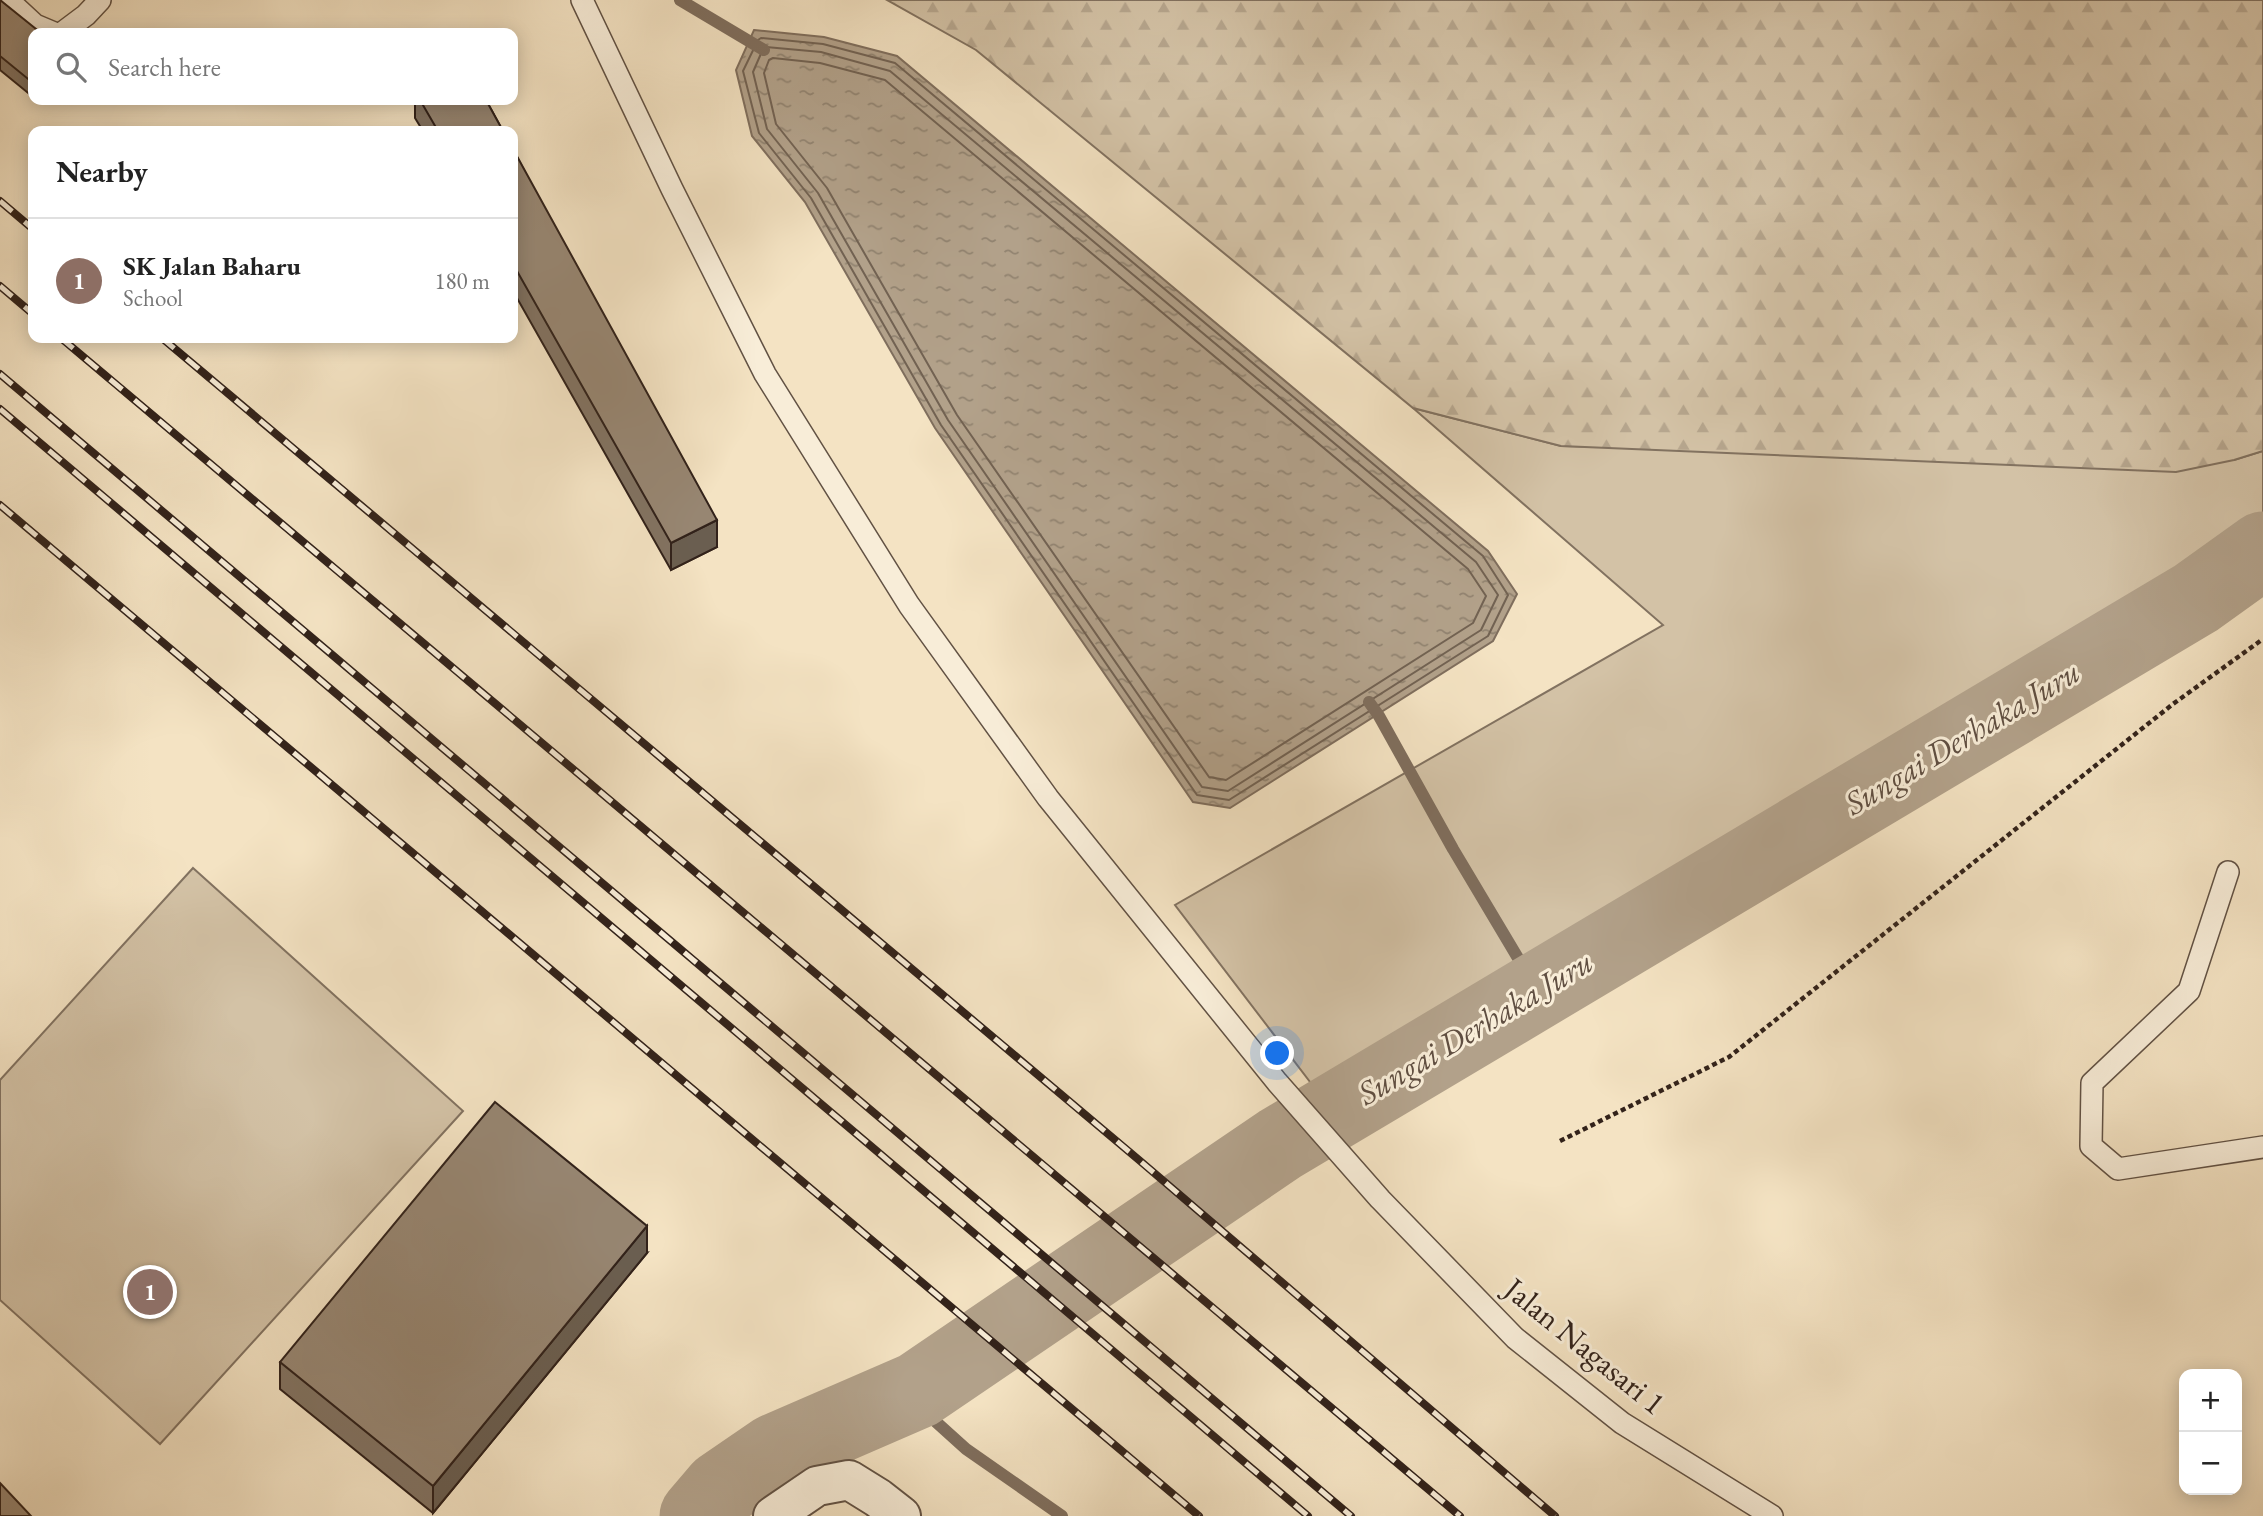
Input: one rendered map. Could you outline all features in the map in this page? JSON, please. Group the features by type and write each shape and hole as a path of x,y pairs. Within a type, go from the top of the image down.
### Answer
{"street":[{"path":"773,1516 817,1486 849,1480 901,1516"}],"lane":[{"path":"8,0 35,25 42,28"},
{"path":"69,28 100,0"},
{"name":"Jalan Nagasari 1","path":"582,0 672,189 765,374 909,605 1048,798 1277,1082 1380,1199 1515,1338 1622,1423 1772,1516"},
{"path":"2228,872 2189,991 2092,1083 2091,1146 2119,1169 2263,1147"}],"path":[{"path":"1560,1141 1729,1057 2174,704 2263,639"}],"green space":[{"path":"887,0 2263,0 2263,451 2176,472 1561,446 1413,408 976,50"},
{"path":"1413,408 1561,446 2234,460 2263,451 2263,532 2192,581 1821,796 1320,1095 1175,905 1663,625"},
{"path":"193,868 463,1111 160,1444 0,1300 0,1080"}],"water":[{"path":"754,30 824,37 897,56 1488,551 1517,594 1493,641 1230,808 1193,802 935,428 805,202 752,136 736,70"}],"building":[{"path":"0,0 35,28 28,28 28,79 0,56"},
{"path":"423,105 489,105 500,126 435,126"},
{"path":"518,158 717,520 671,543 518,273"},
{"path":"495,1102 647,1226 433,1486 280,1362"},
{"path":"0,1483 31,1516 0,1516"}],"waterway":[{"path":"680,0 764,50"},
{"name":"Sungai Derhaka Juru","path":"698,1516 721,1489 775,1452 918,1390 1280,1144 2196,598 2263,550"},
{"path":"1369,702 1537,990"},
{"path":"918,1390 925,1412 966,1449 1062,1516"}],"railway":[{"path":"0,201 28,225"},
{"path":"0,286 28,310"},
{"path":"67,343 1460,1516"},
{"path":"168,343 1139,1160 1555,1516"},
{"path":"0,374 1351,1516"},
{"path":"0,409 1308,1516"},
{"path":"0,505 1199,1516"}],"place":[{"name":"SK Jalan Baharu","path":"150,1292"}]}
